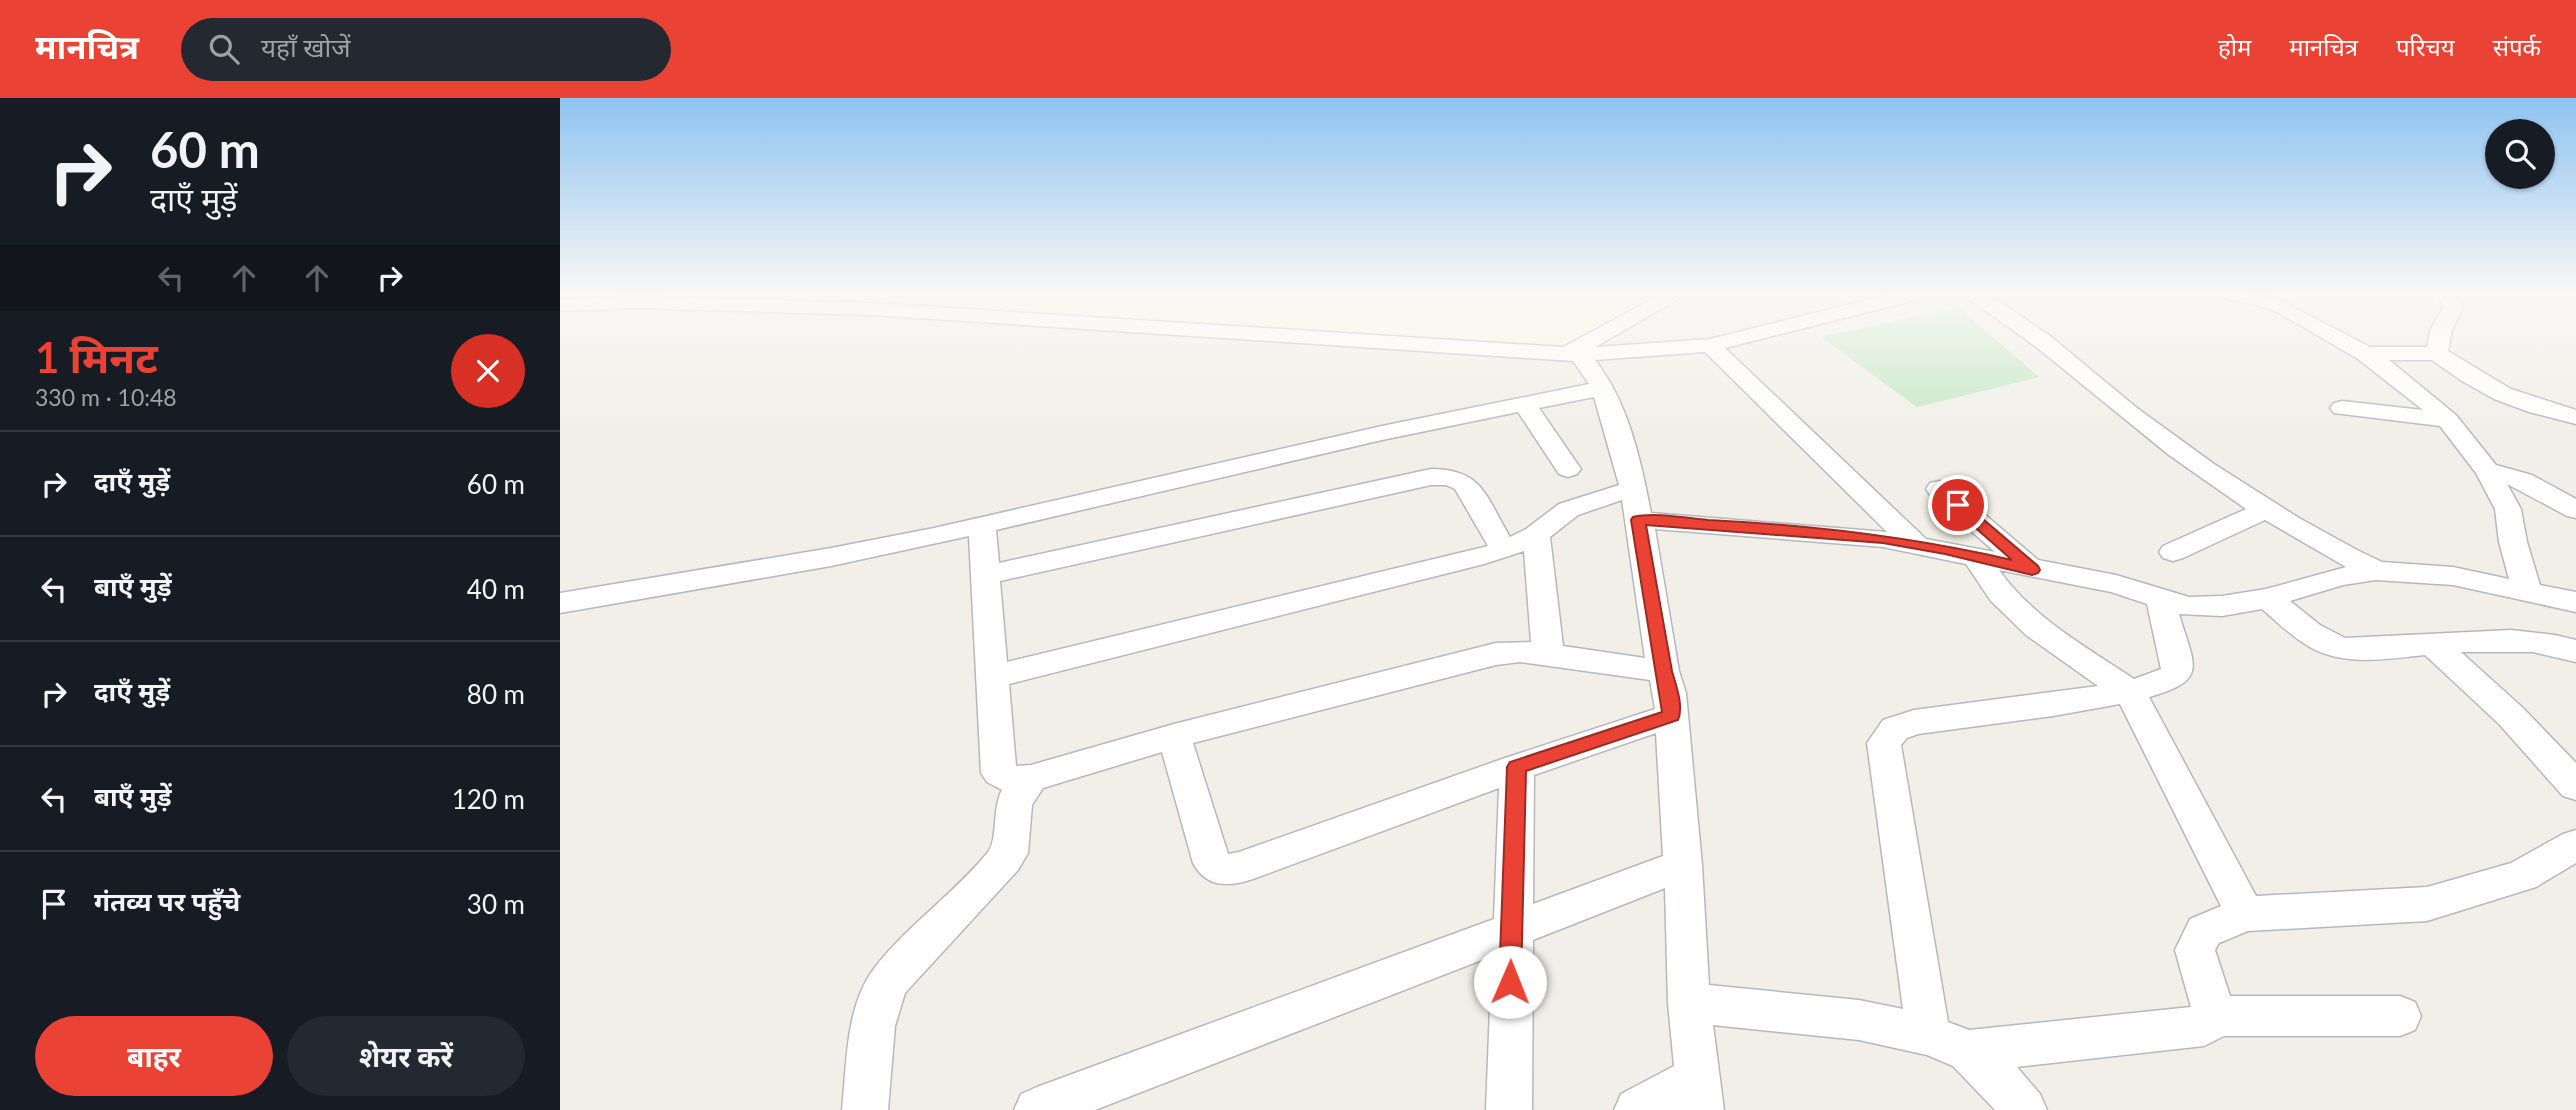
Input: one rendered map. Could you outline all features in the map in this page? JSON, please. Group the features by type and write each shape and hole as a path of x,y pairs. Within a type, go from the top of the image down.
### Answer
{"street":[{"path":"1376,341 1576,354 1710,345 1725,341"},
{"path":"1576,354 1598,341"},
{"path":"2040,341 2194,462 2326,546 2376,571"},
{"path":"2343,341 2366,354 2411,387 2448,420 2488,472 2508,509 2527,592"},
{"path":"2437,353 2439,341"},
{"path":"1710,345 1916,544"},
{"path":"2366,354 2437,353 2484,386 2528,406 2576,417"},
{"path":"1576,354 1587,361 1604,388 1626,454 1670,693 1683,865 1689,1003 1700,1093 1637,1110"},
{"path":"560,603 831,557 1369,436 1604,388"},
{"path":"1524,404 1568,469"},
{"path":"2342,408 2448,420"},
{"path":"2488,472 2523,479 2576,510"},
{"path":"986,575 1431,477 1450,477 1465,484 1503,550"},
{"path":"1939,489 2032,570"},
{"path":"992,677 1503,550 1536,535 1551,519 1573,506 1635,505 1741,526 1883,538 2032,570 2116,584 2188,607 2222,606 2267,598 2340,577 2376,571 2453,576 2576,602"},
{"path":"2173,552 2268,509"},
{"path":"982,525 999,773 1012,780 1031,778 1174,736 1496,654 1520,650 1664,671"},
{"path":"1536,535 1548,654"},
{"path":"1975,556 2001,594 2037,628 2130,692 2245,914"},
{"path":"1928,1035 1884,743 1895,729 1914,722 2130,692 2170,680 2177,674 2177,663 2160,598"},
{"path":"2267,598 2308,631 2337,647 2360,649 2493,640 2529,642 2576,651"},
{"path":"2432,644 2511,716 2576,786"},
{"path":"1174,736 1212,863 1223,870 1240,868 1517,767 1671,716"},
{"path":"1509,1110 1511,930 1517,767"},
{"path":"865,1110 877,1010 882,993 890,980 1005,859 1009,853 1014,802 1031,778"},
{"path":"2215,1016 2195,950 2204,931 2245,914 2427,904 2522,876 2576,845"},
{"path":"1037,1110 1683,865"},
{"path":"1689,1003 1860,1020 1928,1035 1969,1051 1994,1074 2024,1110"},
{"path":"1969,1051 2204,1026 2215,1016 2400,1016"}],"shaded area":[{"path":"1372,341 1587,341 1566,354"}],"green space":[{"path":"1827,341 1998,341 2039,377 1917,407"}],"route":[{"path":"1510,982 1517,767 1671,716 1670,693 1638,520 1883,538 1945,549 2032,570 1958,505"}]}
